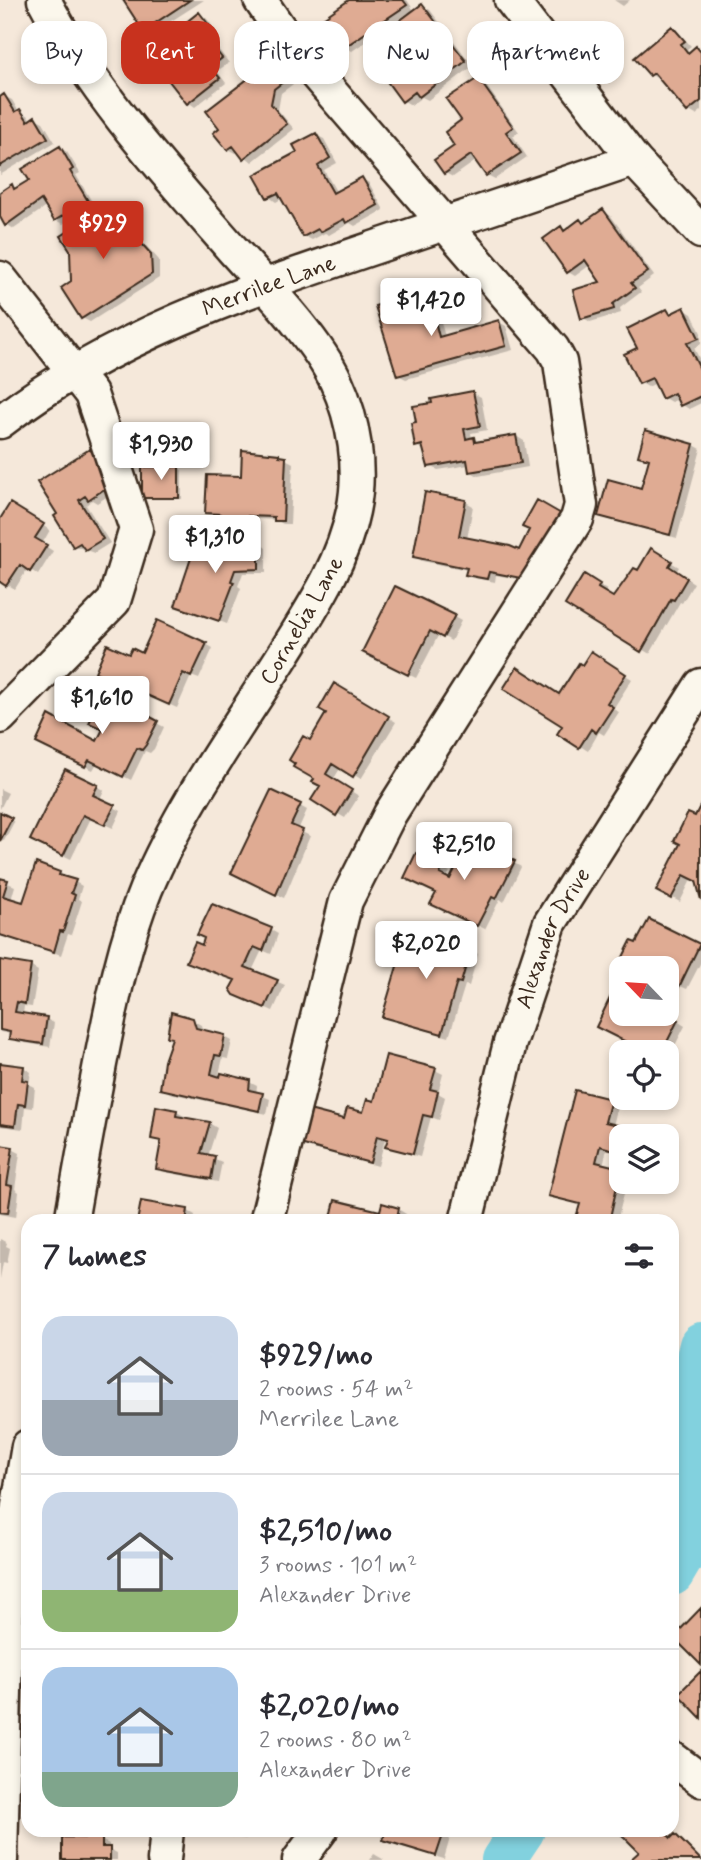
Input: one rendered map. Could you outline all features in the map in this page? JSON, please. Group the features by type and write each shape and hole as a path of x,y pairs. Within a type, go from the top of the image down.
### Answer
{"street":[{"name":"Cornelia Lane","path":"44,0 80,61 123,121 264,285 334,377 346,405 353,437 356,473 354,508 346,539 322,592 212,767 172,835 147,887 130,933 116,984 73,1214"},
{"path":"260,0 293,48 554,349 560,362 581,505 577,519 390,814 346,901 268,1214"},
{"path":"511,0 634,160 701,232"},
{"name":"Merrilee Lane","path":"0,422 74,372 159,328 264,285 634,160"},
{"path":"0,278 91,394 136,529 114,601 0,717"},
{"name":"Alexander Drive","path":"468,1214 510,1042 550,923 701,685"},
{"path":"1,1860 8,1566 21,1486"},
{"path":"679,1763 701,1780"},
{"path":"164,1860 166,1837"},
{"path":"299,1860 316,1837"}],"building":[{"path":"123,0 190,0 158,21 137,21"},
{"path":"349,0 403,0 407,5 383,21 363,21 363,35 349,44 349,21 325,21 323,18"},
{"path":"422,4 435,21 399,21"},
{"path":"199,12 206,21 188,21"},
{"path":"672,26 685,41 681,44 688,53 696,46 701,52 701,101 687,112 654,73 650,76 634,58"},
{"path":"453,44 466,61 453,71"},
{"path":"171,84 212,84 187,104"},
{"path":"241,84 280,84 274,89 271,104 287,124 243,159 233,146 227,150 213,133 219,128 206,111"},
{"path":"389,84 436,84 419,97 415,92 402,102"},
{"path":"469,84 482,84 513,127 506,132 521,153 486,176 471,155 444,174 434,160 454,146 445,132 461,120 446,99"},
{"path":"4,94 15,112 20,109 28,121 35,116 48,138 0,166 0,97"},
{"path":"316,133 330,158 318,166 333,193 362,177 378,205 346,223 344,219 320,232 318,229 303,237 278,193 267,198 254,175 297,152 293,145"},
{"path":"60,146 73,169 70,171 88,201 54,221 41,200 5,226 0,217 0,192 12,184 14,189 29,180 22,169"},
{"path":"111,204 122,222 151,254 152,274 81,319 61,288 71,281 70,250 61,236"},
{"path":"603,209 648,272 631,283 635,288 613,304 614,309 581,319 573,290 600,282 585,260 567,273 543,239 561,226 564,231 580,219 583,223"},
{"path":"396,300 398,310 430,301 439,337 499,320 506,346 397,376 375,306"},
{"path":"684,307 699,338 687,343 701,371 701,396 680,406 674,393 662,399 652,378 639,384 624,354 637,348 627,329 667,309 670,314"},
{"path":"473,391 480,426 464,429 466,439 474,437 475,442 516,435 521,463 469,472 467,460 428,467 422,445 415,447 411,423 416,422 413,406 432,403 431,399"},
{"path":"645,430 694,444 670,535 598,516 608,479 641,488 649,459 638,456"},
{"path":"90,449 112,484 88,500 85,496 79,500 103,539 85,550 80,543 73,547 37,482"},
{"path":"242,450 286,457 283,521 274,521 274,517 248,516 248,520 220,519 220,514 205,513 207,475 241,476"},
{"path":"179,466 179,498 142,498 142,467"},
{"path":"425,492 466,500 459,536 519,550 529,530 522,527 537,500 563,515 526,579 489,572 487,579 465,575 467,568 413,557"},
{"path":"10,503 44,524 35,538 47,545 30,572 20,565 6,586 0,582 0,519"},
{"path":"197,540 259,541 259,569 235,570 231,581 234,582 219,621 175,606"},
{"path":"651,548 672,561 669,566 687,578 674,600 671,599 641,652 565,605 584,574 600,584 598,588 613,597 634,568 638,570"},
{"path":"395,586 455,615 443,638 430,631 408,675 362,652"},
{"path":"157,620 207,643 191,677 183,673 169,705 95,672 107,644 129,654 132,648 142,653"},
{"path":"591,651 626,674 607,703 613,707 596,733 591,729 579,748 557,734 562,726 503,689 517,667 559,694 579,663 582,665"},
{"path":"334,683 389,716 353,777 332,764 326,774 352,790 336,816 311,800 320,786 312,782 314,779 293,767 295,764 289,760 303,736 310,740 326,713 319,709"},
{"path":"104,692 158,721 146,745 142,750 137,748 123,777 89,760 85,767 36,743 49,715 97,741 103,729 89,723"},
{"path":"65,769 98,785 93,795 115,805 105,825 83,815 63,856 30,840"},
{"path":"271,790 301,804 291,825 303,830 276,895 231,873"},
{"path":"701,804 701,900 696,881 684,875 671,899 656,891 680,844 674,841 688,813 695,816"},
{"path":"0,812 12,818 0,841"},
{"path":"476,842 515,861 496,899 492,897 477,926 430,904 436,893 404,878 416,853 443,866 440,874 450,879 460,859 466,862"},
{"path":"36,863 76,880 71,893 75,895 54,952 0,935 0,878 8,880 3,896 23,902"},
{"path":"212,904 272,928 263,951 254,947 245,967 278,980 265,1008 234,995 230,989 235,980 186,962 195,942 202,945 204,938 197,935"},
{"path":"649,919 700,944 679,987 679,956 624,956 631,941 636,943"},
{"path":"408,929 471,948 461,983 457,982 442,1034 382,1017"},
{"path":"0,960 31,965 25,1004 17,1002 15,1012 47,1017 43,1044 9,1039 10,1032 0,1030"},
{"path":"609,1000 609,1026 675,1026 668,1040 622,1040 596,1027"},
{"path":"171,1012 193,1018 196,1028 225,1035 221,1056 215,1055 211,1074 220,1077 221,1073 250,1080 249,1090 263,1093 259,1111 160,1089 164,1061 172,1038 167,1037"},
{"path":"386,1055 436,1068 430,1089 438,1091 432,1117 423,1115 413,1154 385,1147 388,1139 377,1136 370,1163 300,1144 309,1110 344,1119 347,1108 363,1112 367,1099 374,1101"},
{"path":"0,1063 24,1066 22,1080 28,1081 25,1105 18,1104 15,1126 0,1124"},
{"path":"575,1090 609,1098 605,1122 613,1124 609,1124 609,1149 600,1146 596,1162 609,1165 609,1194 615,1194 611,1214 577,1214 580,1204 548,1196"},
{"path":"156,1106 177,1110 176,1116 210,1122 201,1153 215,1156 211,1179 156,1169 161,1141 151,1139"},
{"path":"0,1145 13,1147 7,1185 12,1186 8,1213 0,1212"},
{"path":"335,1200 380,1211 382,1203 399,1208 398,1214 332,1214"},
{"path":"141,1201 188,1209 187,1214 139,1214"},
{"path":"701,1608 701,1665 679,1643 679,1631"},
{"path":"701,1671 701,1718 679,1695"},
{"path":"62,1837 102,1838 102,1847 110,1847 110,1860 62,1860"},
{"path":"384,1837 442,1837 436,1856 383,1840"},
{"path":"624,1837 678,1837 701,1860 630,1860 639,1852"}],"waterway":[{"path":"679,1435 701,1345"},
{"path":"679,1435 688,1547 679,1562"},
{"path":"688,1547 701,1559"},
{"path":"503,1860 518,1837"}]}
